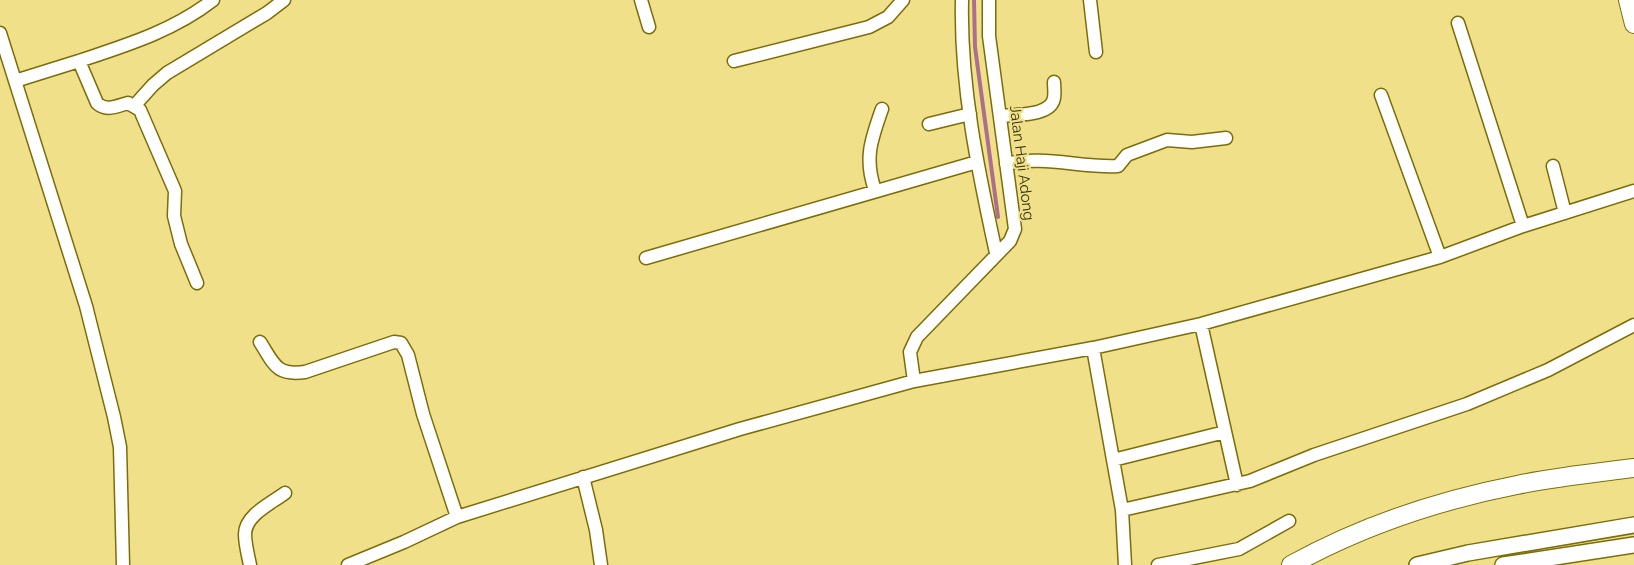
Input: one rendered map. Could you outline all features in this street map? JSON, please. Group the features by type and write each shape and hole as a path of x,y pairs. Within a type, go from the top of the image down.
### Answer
{"highway":[{"path":"1628,0 1634,24"},
{"path":"1585,475 1634,462"},
{"path":"1291,565 1338,542 1458,499 1518,485 1634,468"}],"main road":[{"path":"1417,565 1477,551 1634,525"},
{"path":"1503,565 1634,544"}],"street":[{"path":"14,81 157,34 196,13 213,0"},
{"path":"135,105 153,85 168,73 267,13 284,0"},
{"path":"641,0 649,26"},
{"path":"734,61 868,27 888,17 903,0"},
{"path":"962,0 962,45 970,114 977,162 996,253"},
{"name":"Jalan Haji Adong","path":"914,381 910,352 917,337 996,253 1010,241 1015,229 989,36 989,0"},
{"path":"1090,0 1096,52"},
{"path":"1458,23 1523,226"},
{"path":"0,33 86,306 114,417 120,447 123,565"},
{"path":"79,61 97,103 102,107 108,108 128,102 140,110 175,191 174,216 181,244 197,283"},
{"path":"1000,116 1040,112 1050,107 1054,99 1054,82"},
{"path":"1381,95 1440,257"},
{"path":"875,190 869,173 868,157 882,109"},
{"path":"929,124 970,114"},
{"path":"1006,164 1020,161 1076,162 1096,167 1118,166 1127,155 1167,140 1192,142 1226,138"},
{"path":"646,258 875,190 977,162"},
{"path":"1553,166 1565,213"},
{"path":"348,565 404,542 457,517 749,427 914,381 1093,348 1201,324 1440,257 1523,226 1634,191"},
{"path":"1201,324 1237,485"},
{"path":"1122,510 1237,485 1314,455 1467,404 1508,388 1634,325"},
{"path":"260,342 275,367 282,372 292,374 305,372 394,342 401,343 408,355 423,414 457,517"},
{"path":"1093,348 1122,510 1125,565"},
{"path":"1113,460 1225,432"},
{"path":"583,477 596,530 601,565"},
{"path":"250,565 245,533 247,525 252,518 285,493"},
{"path":"1158,565 1239,549 1289,521"}],"waterway":[{"path":"974,0 975,47 998,217"}]}
